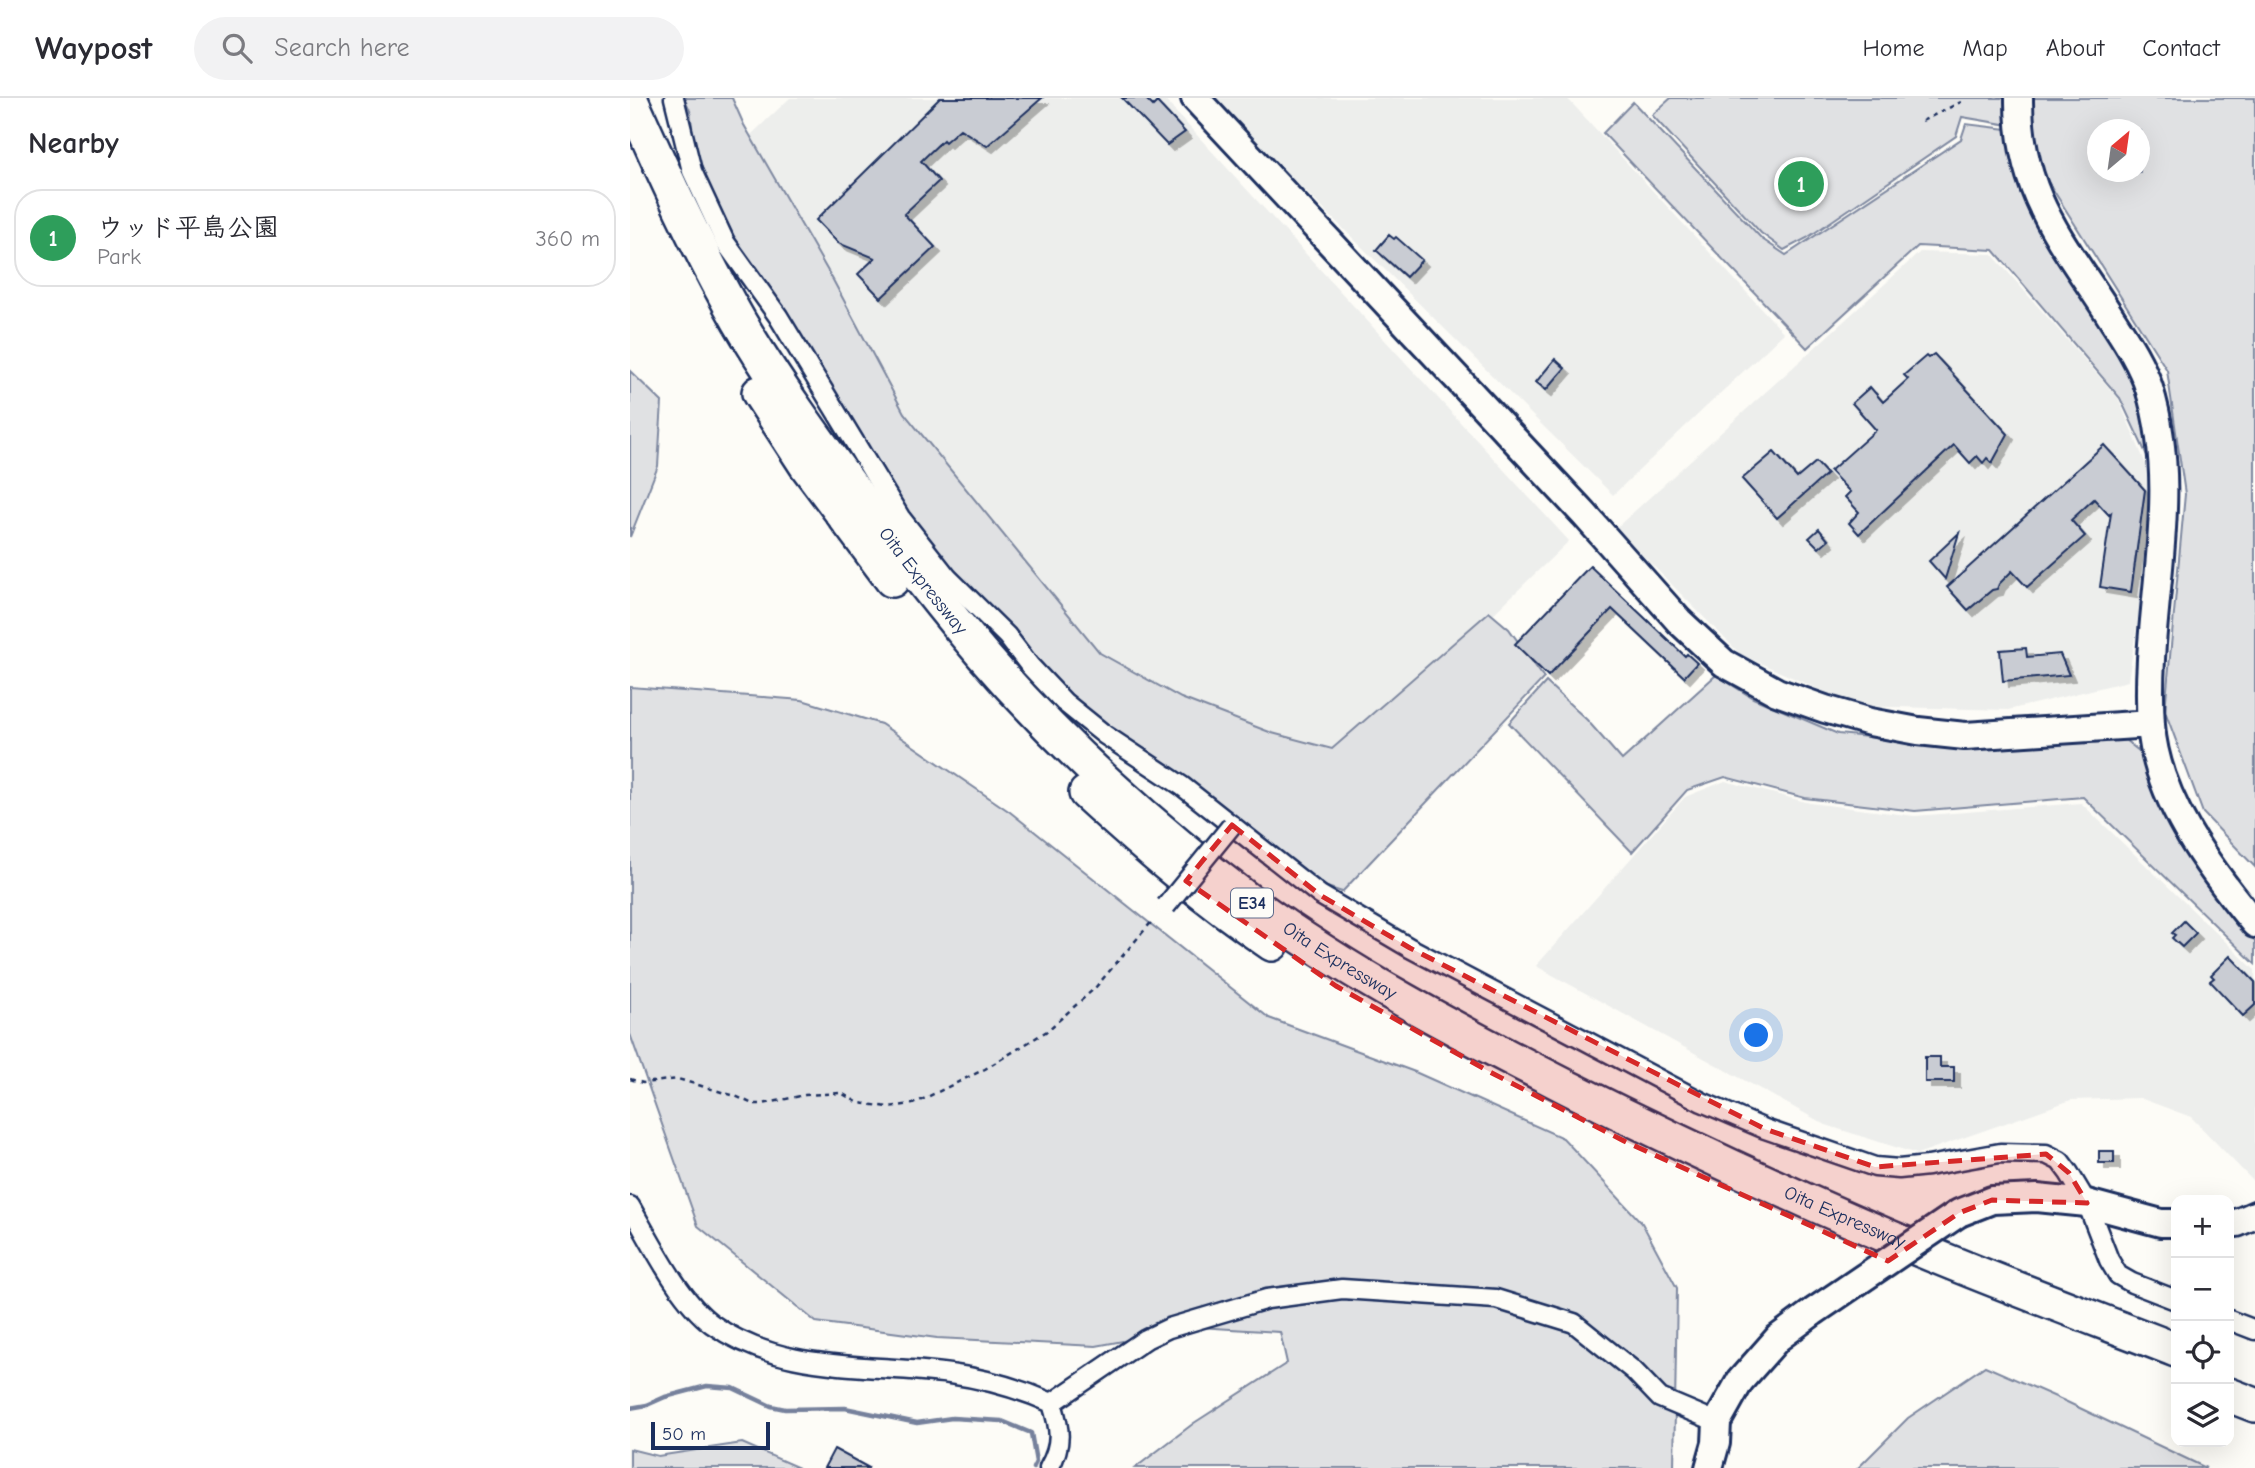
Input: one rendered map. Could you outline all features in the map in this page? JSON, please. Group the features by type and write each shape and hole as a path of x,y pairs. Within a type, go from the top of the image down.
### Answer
{"highway":[{"name":"Oita Expressway","path":"630,98 677,203 741,324 824,450 907,562 985,658 1078,754 1167,835 1250,901 1349,967 1526,1066 1767,1183 1933,1255 2171,1348"},
{"name":"Oita Expressway","path":"630,154 657,213 723,337 806,465 889,576 968,673 1061,769 1151,853 1213,902 1336,986 1490,1072 1624,1141 1756,1203 1916,1273 2171,1372"},
{"path":"2234,1372 2255,1380"},
{"path":"2234,1397 2255,1405"}],"street":[{"path":"674,98 692,171 725,242 778,316 900,517 948,578 1007,636 1030,666 1064,702 1105,735 1182,786 1320,895 1470,980 1715,1107 1765,1129 1875,1167 1899,1169 1928,1166 2000,1153 2031,1152 2046,1154 2060,1161 2087,1203 2109,1260 2118,1275 2171,1298"},
{"path":"1195,98 1584,514 1679,621 1724,663 1777,692 1870,722 1918,732 1965,736 2151,724"},
{"path":"2019,98 2019,126 2026,167 2035,195 2140,368 2149,386 2160,437 2165,512 2151,666 2151,724 2157,756 2169,794 2193,839 2224,887 2255,925"},
{"path":"1166,906 1232,825"},
{"path":"1709,1468 1716,1443 1717,1422 1740,1381 1778,1338 1959,1213 1992,1200 2037,1198 2087,1203 2161,1223 2171,1223"},
{"path":"630,1206 680,1288 711,1323 758,1349 806,1362 948,1374 995,1381 1020,1388 1052,1403 1060,1427 1057,1453 1049,1468"},
{"path":"2234,1223 2255,1214"},
{"path":"1052,1403 1146,1339 1169,1328 1267,1299 1342,1289 1496,1299 1574,1323 1634,1371 1660,1398 1717,1422"},
{"path":"2232,1321 2255,1330"}],"path":[{"path":"1922,121 1960,101"},
{"path":"630,1079 643,1083 678,1079 735,1096 752,1104 805,1095 841,1093 859,1103 888,1107 913,1104 985,1069 1047,1031 1095,988 1166,906"}],"highlighted area":[{"path":"1232,825 1320,895 1410,948 1765,1129 1875,1167 2046,1154 2069,1173 2087,1203 1992,1200 1959,1213 1888,1261 1624,1141 1490,1072 1336,986 1186,881"}],"shaded area":[{"path":"684,98 732,98 744,125 833,280 904,413 1100,653 1181,698 1272,733 1332,749 1489,612 1509,629 1544,678 1342,892 1327,887 1205,798 1094,723 973,595 910,516 741,251 696,159 690,110"},
{"path":"790,98 1163,98 1569,541 1324,777 1092,673 915,458 738,147"},
{"path":"1218,98 1567,98 1784,333 1613,495 1214,101"},
{"path":"1671,98 2015,98 2009,125 1962,117 1956,136 1807,238 1784,250 1761,233 1652,115"},
{"path":"2031,98 2255,98 2255,867 2203,813 2165,711 2185,494 2167,370 2033,158"},
{"path":"1633,102 1762,239 1786,255 1961,139 1966,124 2015,130 2146,388 2158,479 2120,398 1994,250 1918,246 1807,348 1603,133"},
{"path":"1920,252 1992,254 2118,398 2152,479 2146,568 2128,681 2008,710 1856,706 1740,654 1616,528"},
{"path":"630,371 662,402 658,466 630,537"},
{"path":"1716,675 1753,698 1838,734 1952,745 2125,740 2144,755 2221,895 2255,941 2255,964 2083,797 1915,811 1805,798 1725,777 1687,790 1632,852 1509,723 1546,682 1587,720 1622,760"},
{"path":"630,687 802,700 881,724 1010,812 1269,1018 1415,1072 1563,1138 1642,1223 1677,1288 1674,1468 1135,1468 1194,1423 1287,1363 1280,1332 1198,1327 1096,1346 937,1338 816,1322 698,1226 630,1034"},
{"path":"1725,781 1810,803 1915,816 2081,803 2255,970 2255,1183 2191,1117 2140,1098 2071,1100 1917,1154 1826,1125 1536,966 1685,797"},
{"path":"1985,1366 2206,1468 1858,1468 1908,1418"},
{"path":"742,1443 799,1468 630,1468 630,1449 658,1456"}],"building":[{"path":"940,98 1042,98 987,146 960,129 945,142 943,140 921,161 939,181 904,214 935,247 881,298 858,274 875,258 838,243 816,220"},
{"path":"1122,98 1145,98 1153,106 1157,102 1185,132 1167,145"},
{"path":"1389,235 1394,239 1396,237 1422,260 1406,277 1376,250"},
{"path":"1934,354 2008,434 1992,463 1987,458 1983,463 1977,456 1970,463 1954,445 1859,534 1849,523 1859,512 1845,497 1850,492 1830,471 1876,430 1852,403 1870,387 1883,402 1908,379 1904,375 1926,356 1928,358"},
{"path":"1555,359 1565,368 1546,390 1536,382"},
{"path":"2104,445 2145,490 2131,592 2100,587 2111,513 2109,515 2094,499 2071,520 2085,536 2027,587 2012,571 1997,589 1992,590 1968,610 1947,587"},
{"path":"1774,452 1797,478 1816,462 1827,474 1777,518 1742,479"},
{"path":"1819,529 1828,540 1819,548 1809,538"},
{"path":"1959,533 1945,579 1929,561"},
{"path":"1590,566 1685,656 1687,654 1697,663 1684,677 1612,609 1548,676 1515,644"},
{"path":"2026,648 2027,657 2060,654 2069,675 2003,681 2000,650"},
{"path":"2184,921 2196,933 2182,947 2172,938 2175,935 2172,933"},
{"path":"2230,956 2255,982 2255,1005 2243,1016 2210,981 2214,978 2211,975"},
{"path":"1925,1057 1940,1057 1940,1067 1954,1067 1954,1082 1925,1082"},
{"path":"2099,1151 2114,1151 2114,1163 2099,1163"},
{"path":"834,1449 869,1468 824,1468"}],"waterway":[{"path":"630,1408 707,1386 733,1388 771,1406 785,1409 845,1408 917,1423 952,1418 1002,1421 1031,1433 1036,1462 1033,1468"}],"place":[{"name":"ウッド平島公園","path":"1801,184"}]}
